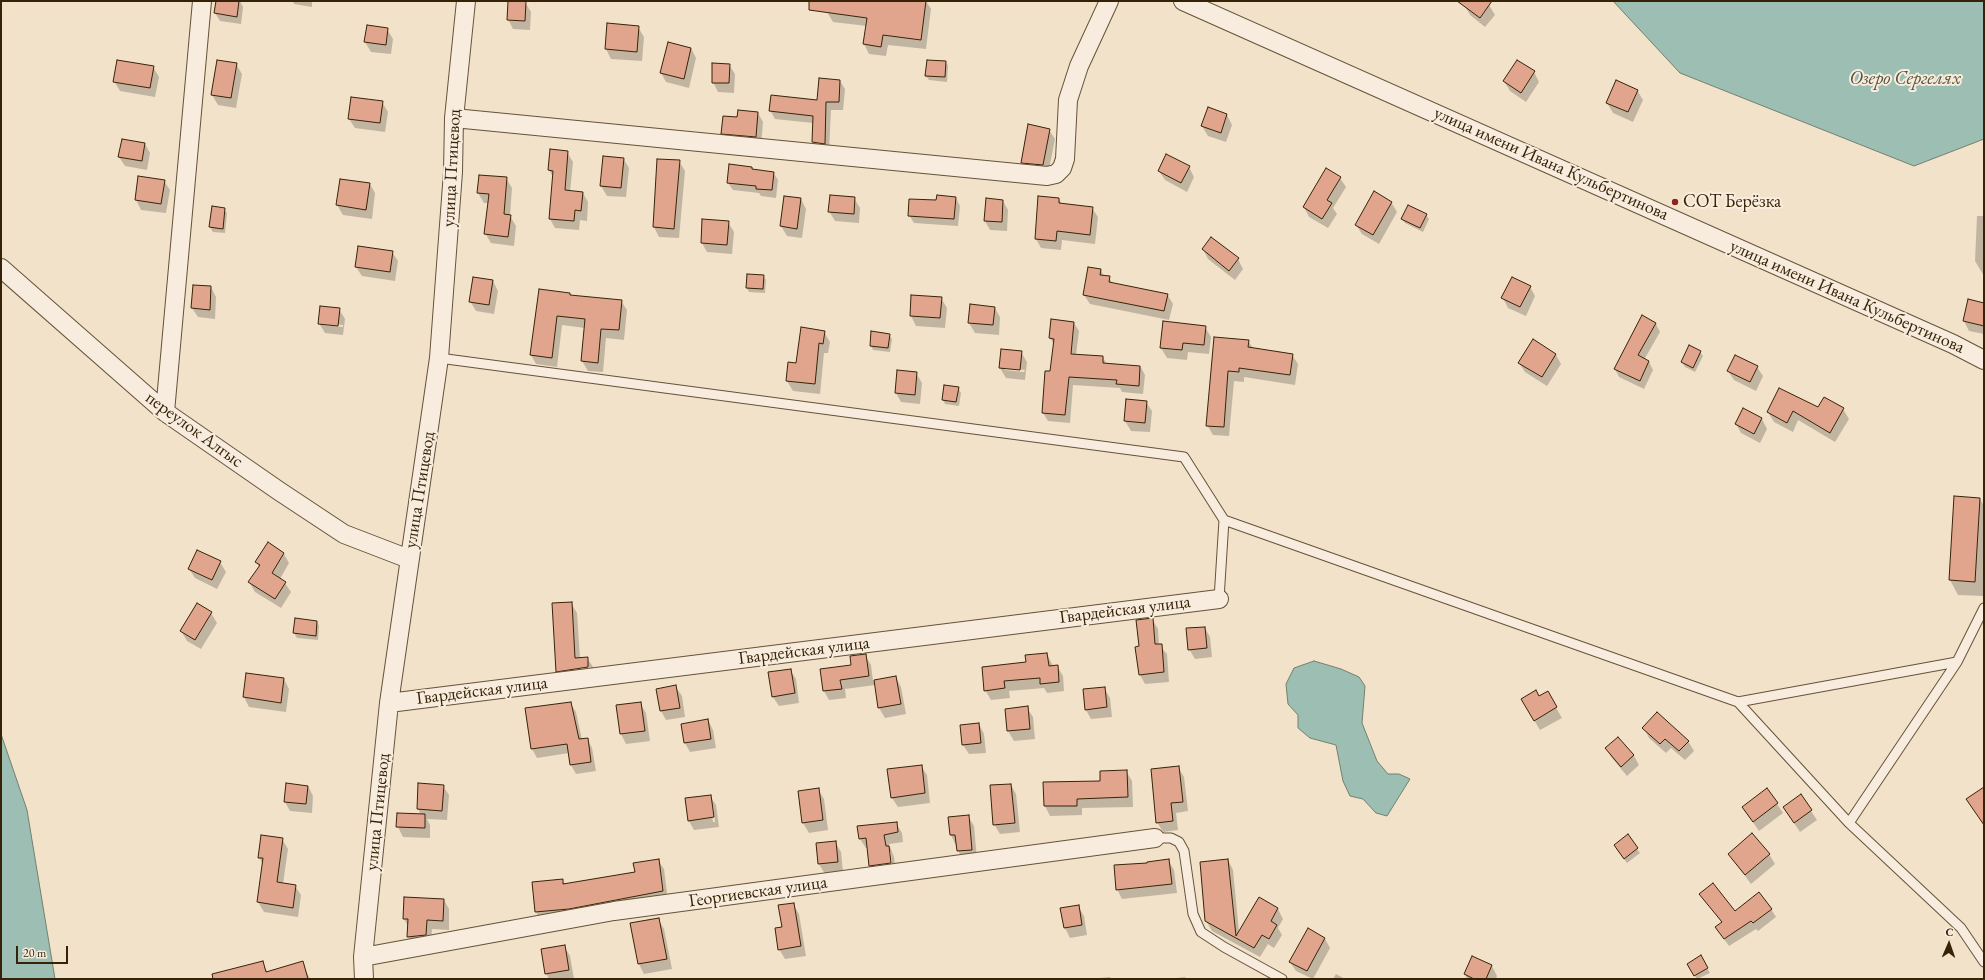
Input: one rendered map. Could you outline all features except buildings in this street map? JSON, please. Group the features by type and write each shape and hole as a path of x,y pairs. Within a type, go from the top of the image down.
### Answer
{"street":[{"path":"165,412 202,1"},
{"name":"улица Птицевод","path":"364,979 363,957 389,703 439,358 453,172 454,118 466,1"},
{"path":"454,118 1047,176 1056,174 1062,168 1066,159 1068,100 1079,66 1109,1"},
{"name":"улица имени Ивана Кульбертинова","path":"1183,1 1909,324 1984,360"},
{"name":"переулок Алгыс","path":"1,268 165,412 344,534 409,559"},
{"name":"Гвардейская улица","path":"389,703 1218,599"},
{"name":"Георгиевская улица","path":"363,957 614,911 1155,838"}],"lane":[{"path":"439,358 1184,457 1224,520 1218,599"},
{"path":"1224,520 1738,702 1848,823 1961,928 1984,962"},
{"path":"1848,823 1957,662 1984,608"},
{"path":"1738,702 1957,662"},
{"path":"1155,838 1171,838 1179,842 1184,851 1193,914 1201,932 1282,979"}],"water":[{"name":"Озеро Сергелях","path":"1613,1 1984,1 1984,139 1914,166 1680,73"},
{"path":"1314,661 1341,669 1359,677 1365,686 1362,723 1377,761 1388,774 1399,774 1410,779 1387,816 1376,813 1363,799 1350,796 1343,781 1336,745 1310,738 1298,728 1298,715 1288,704 1286,684 1294,668"},
{"path":"1,734 27,810 55,979 1,979"}],"place":[{"name":"СОТ Берёзка","path":"1675,202"}]}
